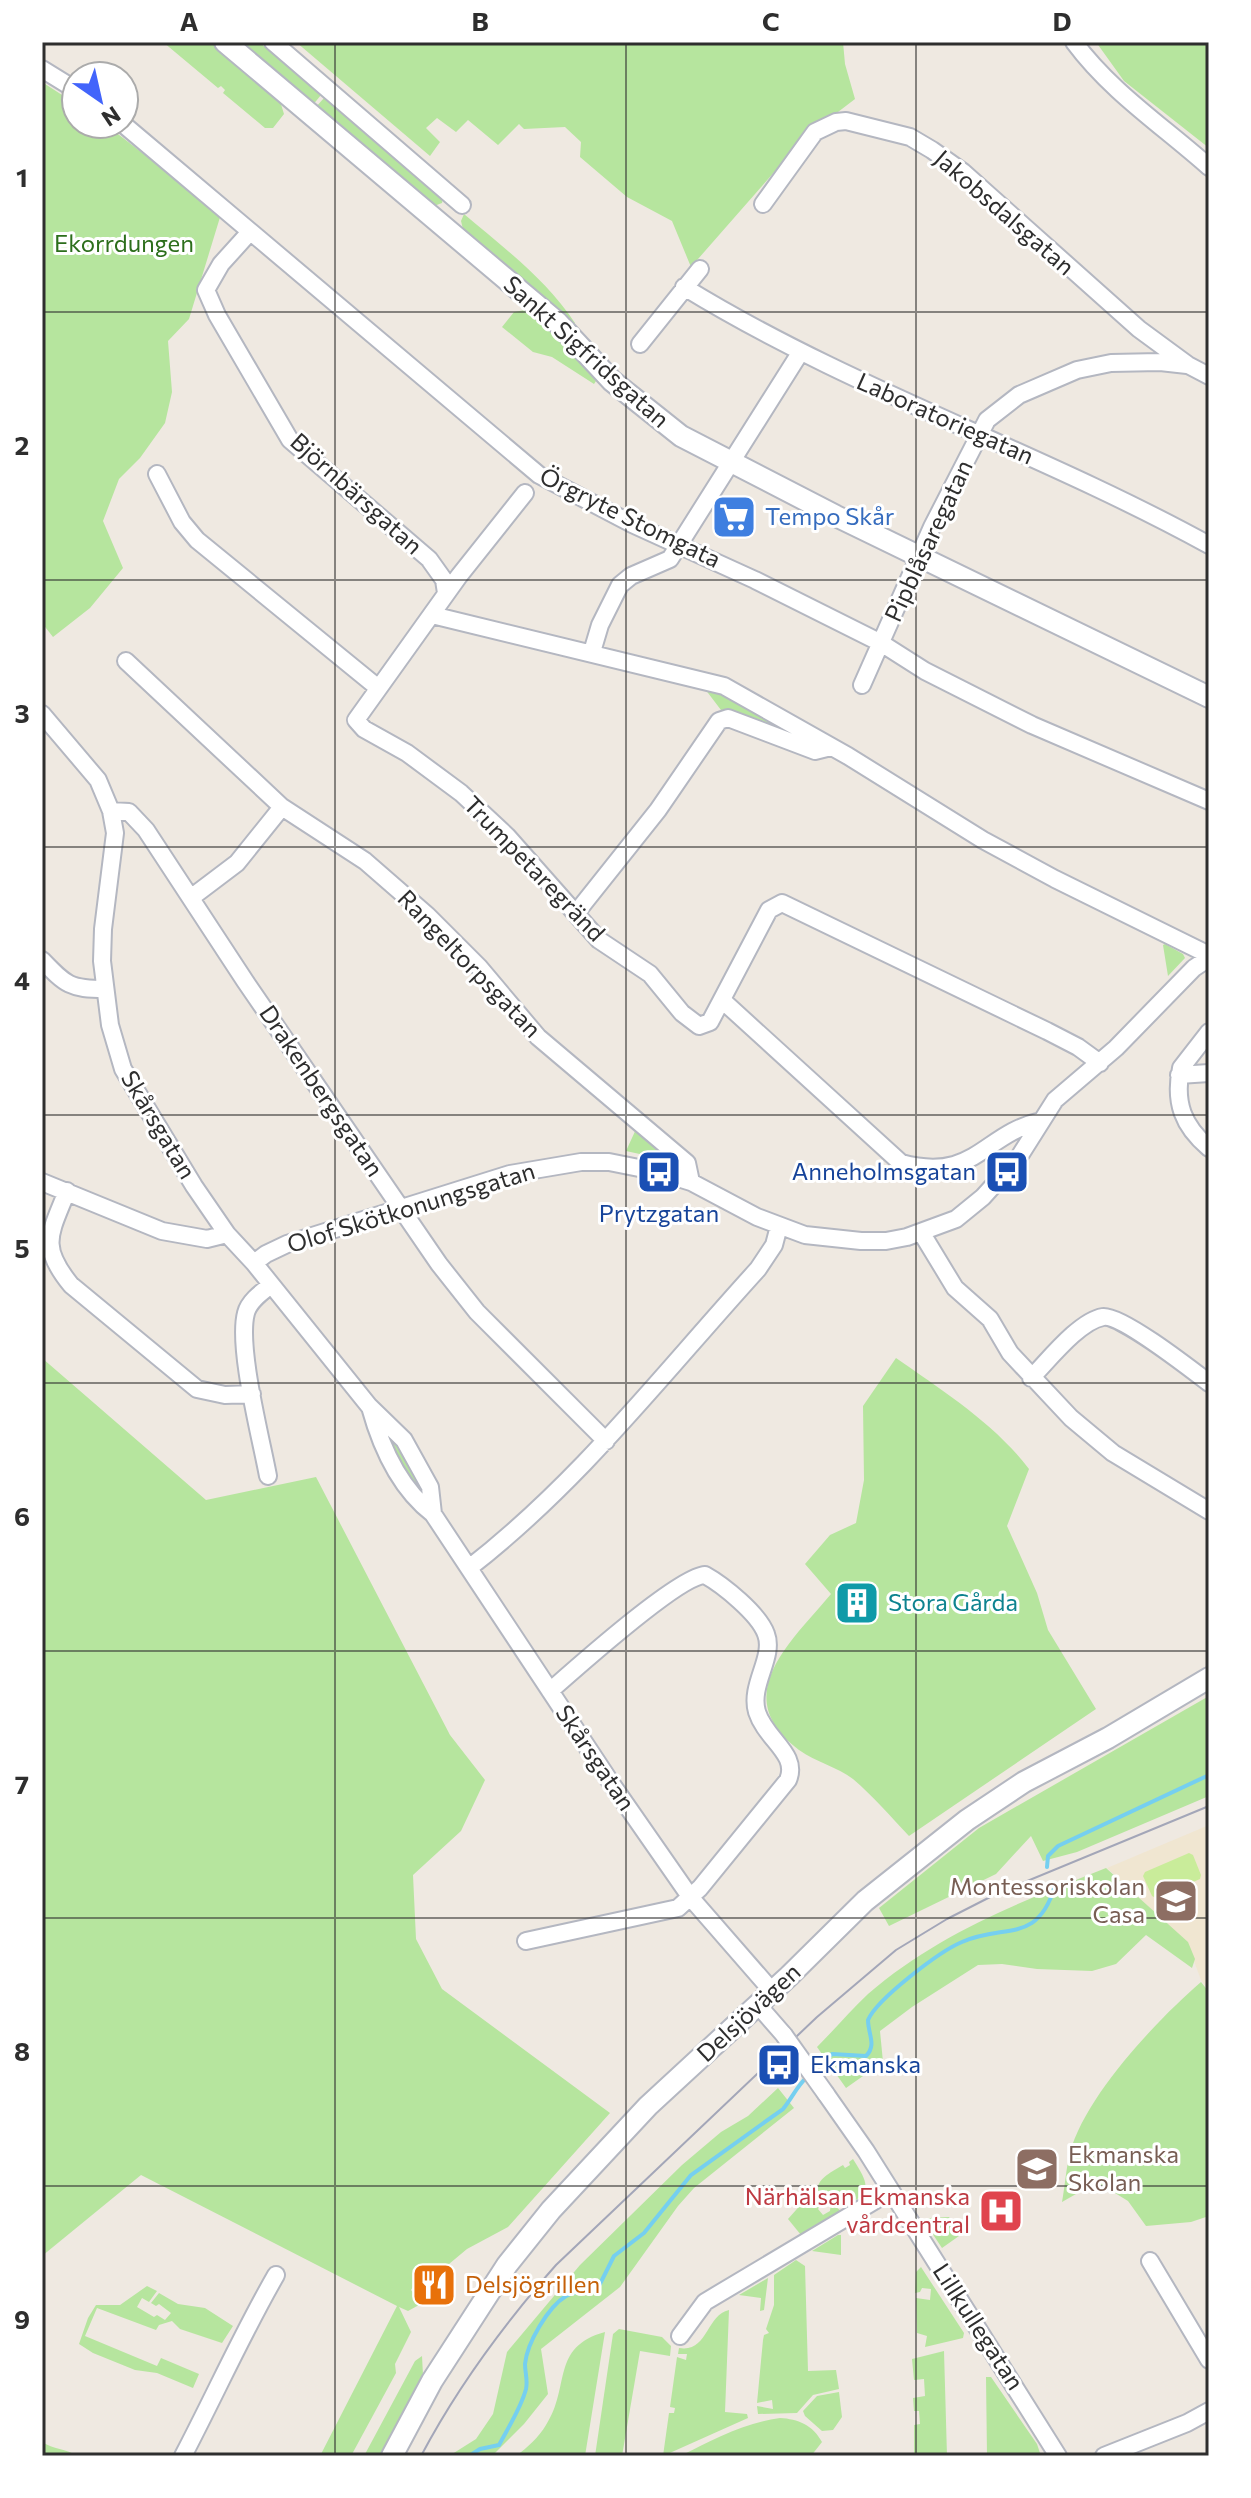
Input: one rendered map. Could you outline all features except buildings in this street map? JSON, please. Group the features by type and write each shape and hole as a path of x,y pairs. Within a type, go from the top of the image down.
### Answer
{"street":[{"name":"Sankt Sigfridsgatan","path":"225,42 558,323 612,381 681,436 1209,697"},
{"path":"273,42 462,205"},
{"path":"1074,42 1120,93 1209,167"},
{"path":"42,69 60,80"},
{"name":"Jakobsdalsgatan","path":"763,204 815,132 826,125 846,121 910,137 963,172 1139,329 1188,365 1209,376"},
{"name":"Örgryte Stomgata","path":"140,138 539,475 881,643 925,671 1032,725 1209,801"},
{"name":"Björnbärsgatan","path":"249,233 221,264 206,290 217,315 290,440 429,559 444,580 446,593"},
{"path":"640,344 700,269"},
{"name":"Laboratoriegatan","path":"684,287 800,353 981,433 1209,545"},
{"path":"592,652 600,625 620,585 631,576 670,559 800,353"},
{"name":"Pipblåsaregatan","path":"862,685 919,556 987,420 999,408 1029,390 1077,370 1111,363 1188,365"},
{"path":"157,474 182,522 197,540 377,687 525,493"},
{"path":"432,615 724,686 983,840 1209,956"},
{"name":"Rangeltorpsgatan","path":"126,661 282,807 365,861 427,915 479,967 538,1037 687,1163 691,1182"},
{"name":"Trumpetaregränd","path":"377,687 356,720 364,729 407,753 461,793 507,836 599,940 650,974 692,1022 704,1026 710,1022 722,1000"},
{"name":"Skårsgatan","path":"42,714 98,780 111,811 115,833 103,929 105,989 113,1038 130,1084 227,1234 369,1406 379,1438 411,1497 433,1514 691,1898 764,1998"},
{"path":"576,913 658,810 719,721 728,718 815,751 831,747"},
{"path":"192,897 237,863 282,807"},
{"name":"Drakenbergsgatan","path":"111,811 129,812 146,830 245,981 439,1264 477,1312 606,1441"},
{"path":"1041,1121 1024,1125 989,1148 945,1168 931,1169 901,1163 722,1000 769,910 775,904 782,903 807,914 1078,1047 1100,1063"},
{"name":"Olof Skötkonungsgatan","path":"254,1263 287,1244 510,1174 581,1162 625,1164 691,1182 757,1217 805,1235 886,1241 921,1232 956,1219 983,1197 1019,1157 1041,1121 1067,1088 1100,1063 1209,956"},
{"path":"42,960 62,980 78,989 105,989"},
{"path":"1209,1032 1179,1075 1180,1107 1184,1121 1209,1148"},
{"path":"1179,1075 1209,1073"},
{"path":"42,1182 162,1231 207,1239 227,1234"},
{"path":"67,1191 55,1222 50,1247 55,1265 71,1285 197,1389 225,1395 252,1394"},
{"path":"469,1568 507,1539 606,1441 758,1269 774,1245 779,1226"},
{"path":"921,1232 949,1281 990,1319 1010,1353 1031,1378 1089,1436 1209,1511"},
{"path":"268,1476 246,1353 245,1315 271,1285"},
{"path":"1031,1378 1075,1334 1088,1323 1103,1317 1121,1321 1209,1383"},
{"path":"526,1941 672,1910 691,1898 788,1780 792,1771 790,1761 764,1728 757,1710 756,1689 767,1650 766,1632 759,1621 717,1582 705,1575 691,1579 625,1626 550,1691"},
{"name":"Delsjövägen","path":"392,2456 432,2381 492,2286 515,2254 621,2132 865,1901 982,1809 1209,1678"},
{"name":"Lillkullegatan","path":"764,1998 784,2035 891,2191 1058,2456"},
{"path":"680,2336 712,2297 891,2191"},
{"path":"1150,2261 1209,2360"},
{"path":"183,2456 221,2385 249,2322 276,2275"},
{"path":"1104,2456 1209,2411"}],"shaded area":[{"name":"Montessoriskolan Casa","path":"1209,1825 1209,1991 1201,1980 1187,1942 1107,1868"}],"green space":[{"path":"163,42 213,42 280,101 284,114 273,128 265,128 223,93 225,90 221,86 218,88"},
{"path":"237,42 259,42 321,95 312,106"},
{"path":"296,42 843,42 845,64 855,99 804,138 691,267 672,221 627,197 580,157 581,142 565,127 524,129 519,124 498,145 468,120 456,132 437,118 426,128 440,142 430,156"},
{"path":"1096,42 1206,42 1209,46 1209,148 1124,81"},
{"name":"Ekorrdungen","path":"42,82 60,94 60,140 126,140 221,214 189,319 168,341 172,392 165,423 140,458 119,479 103,521 123,568 90,608 53,637 42,623"},
{"path":"324,98 443,198 442,203 434,206 315,108"},
{"path":"464,214 538,278 564,307 574,326 464,233 461,221"},
{"path":"525,310 566,343 596,381 594,384 552,357 533,352 502,327 514,312"},
{"path":"705,689 743,702 807,743 721,710"},
{"path":"1163,945 1185,958 1168,976"},
{"path":"637,1127 669,1156 667,1160 626,1151"},
{"path":"42,1358 206,1500 316,1477 450,1735 485,1780 461,1831 413,1875 416,1939 442,1989 610,2113 508,2227 467,2249 443,2269 427,2265 411,2290 419,2299 419,2305 408,2311 399,2307 411,2332 395,2364 396,2373 351,2456 320,2456 397,2306 141,2175 42,2256"},
{"path":"896,1358 984,1422 1029,1469 1007,1526 1037,1593 1048,1630 1096,1709 909,1836 853,1779 799,1750 778,1730 768,1710 767,1690 784,1650 831,1594 805,1564 830,1535 856,1523 864,1480 863,1406"},
{"path":"385,1428 417,1475 426,1499 401,1466"},
{"path":"1209,1696 1209,1796 1077,1852 1043,1861 1031,1836 996,1874 889,1926 879,1908 979,1828"},
{"path":"1189,1853 1193,1855 1200,1879 1156,1898 1152,1896 1143,1876 1145,1872"},
{"path":"1106,1868 1188,1942 1195,1959 1192,1968 1146,1935 1116,1964 1092,1971 978,1965 880,2031 883,2062 846,2088 817,2047 868,1994 951,1936"},
{"path":"1201,1982 1209,1992 1209,2216 1191,2222 1146,2226 1128,2201 1097,2182 1062,2202 1070,2153 1078,2131 1106,2084 1144,2038"},
{"path":"778,2088 794,2108 694,2188 620,2287 541,2349 548,2394 524,2424 492,2456 449,2456 476,2439 493,2414 507,2352 580,2265 682,2165 721,2132 748,2116"},
{"path":"853,2159 863,2176 865,2187 860,2197 844,2208 817,2190 827,2175 843,2165 845,2168 850,2165"},
{"path":"812,2192 830,2202 823,2201 818,2209 823,2215 830,2211 831,2203 841,2211 801,2235 788,2219"},
{"path":"949,2217 959,2236 942,2248 924,2221"},
{"path":"841,2235 841,2255 812,2251"},
{"path":"796,2260 805,2266 808,2371 836,2370 839,2389 813,2395 797,2413 758,2414 757,2406 773,2409 772,2400 757,2403 763,2340 764,2335 769,2333 766,2329 774,2305 774,2275"},
{"path":"921,2267 964,2333 963,2338 925,2347 927,2336 917,2333 916,2298 930,2300 931,2289 922,2288 915,2293 916,2272"},
{"path":"768,2278 764,2310 760,2311 761,2298 739,2295"},
{"path":"147,2286 157,2291 149,2302 142,2298 137,2307 154,2317 157,2315 165,2320 171,2313 159,2304 151,2303 159,2293 178,2304 205,2308 233,2326 222,2343 180,2329 172,2321 159,2325 156,2330 97,2308 85,2336 157,2366 161,2358 199,2374 193,2388 157,2373 135,2370 79,2344 96,2305 120,2305"},
{"path":"729,2310 725,2412 747,2414 748,2418 663,2456 669,2413 674,2413 675,2408 670,2407 677,2357 686,2360 687,2354 678,2354 679,2348 696,2345 721,2313"},
{"path":"619,2329 662,2337 671,2346 670,2356 640,2351 622,2456 595,2456 613,2334"},
{"path":"605,2332 585,2456 516,2456 546,2425 558,2397 564,2370 576,2348"},
{"path":"944,2351 947,2456 914,2456 914,2425 920,2424 919,2411 914,2411 913,2398 925,2396 924,2379 914,2380 912,2359"},
{"path":"422,2356 423,2375 420,2383 380,2456 364,2456 415,2361"},
{"path":"986,2377 991,2377 1037,2444 1041,2456 987,2456"},
{"path":"839,2392 842,2417 833,2430 822,2431 803,2411 817,2396"},
{"path":"780,2418 804,2424 814,2431 822,2442 811,2456 680,2456 741,2428"},
{"path":"42,2442 69,2452 78,2456 42,2456"}],"waterway":[{"path":"1047,1867 1048,1856 1058,1846 1209,1775"},
{"path":"814,2071 832,2054 866,2056 871,2043 868,2020 896,1988 962,1942 1029,1925 1048,1905 1055,1886"},
{"path":"469,2456 480,2449 499,2445 526,2389 525,2364 530,2346 552,2308 569,2294 597,2290 614,2256 644,2233 691,2175 783,2109 807,2077"}],"tram line":[{"path":"421,2456 483,2356 556,2265 817,2017 896,1950 998,1893 1209,1806"}],"place":[{"name":"Tempo Skår","path":"734,517"},
{"name":"Prytzgatan","path":"659,1172"},
{"name":"Anneholmsgatan","path":"1007,1172"},
{"name":"Stora Gårda","path":"857,1603"},
{"name":"Montessoriskolan Casa","path":"1176,1901"},
{"name":"Ekmanska","path":"779,2065"},
{"name":"Ekmanska Skolan","path":"1037,2169"},
{"name":"Närhälsan Ekmanska vårdcentral","path":"1001,2211"},
{"name":"Delsjögrillen","path":"434,2285"}]}
